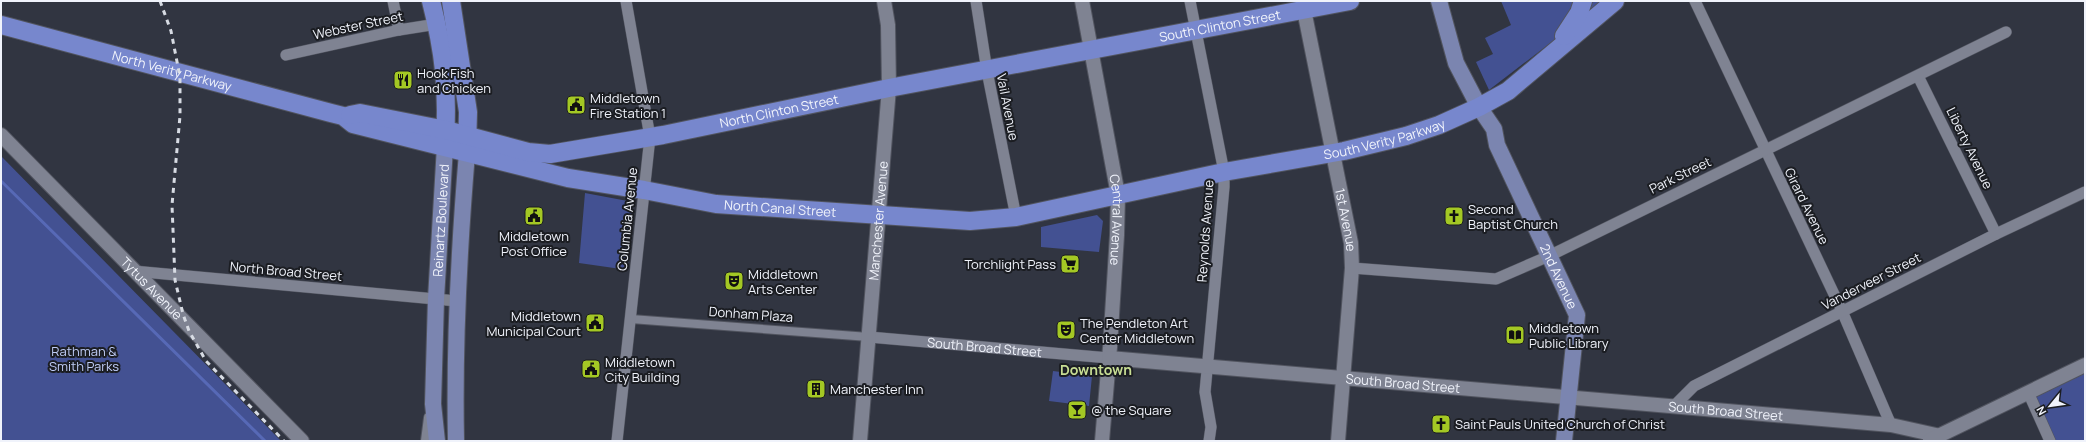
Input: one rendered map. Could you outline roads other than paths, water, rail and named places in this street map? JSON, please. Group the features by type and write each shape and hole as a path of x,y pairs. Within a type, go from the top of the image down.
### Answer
{"main road":[{"name":"Reinartz Boulevard","path":"432,1 447,91 446,138 436,299 433,404 437,441"},
{"name":"Reinartz Boulevard","path":"451,1 468,112 457,301 455,380 456,441"},
{"name":"South Clinton Street","path":"1091,51 1196,30 1304,5 1350,1"},
{"name":"2nd Avenue","path":"1439,1 1452,52 1479,107 1480,119 1487,138 1497,145 1577,315 1564,441"},
{"path":"1557,49 1578,13 1583,1"},
{"name":"South Verity Parkway","path":"1118,195 1224,172 1332,152 1406,136 1439,125 1479,107 1508,91 1615,1"},
{"name":"North Verity Parkway","path":"1,25 343,116 354,124 446,138"},
{"name":"North Clinton Street","path":"467,145 543,154 650,137 770,114 889,88 1091,51"},
{"name":"North Canal Street","path":"446,138 568,178 644,190 716,204 970,221 1016,217 1118,195"}],"street":[{"path":"393,1 398,30"},
{"name":"Columbia Avenue","path":"617,441 650,137 626,1"},
{"name":"Manchester Avenue","path":"860,441 889,88 888,25 884,1"},
{"name":"Vail Avenue","path":"976,1 987,71 1016,217"},
{"name":"Central Avenue","path":"1082,1 1118,195 1117,235 1102,441"},
{"name":"Reynolds Avenue","path":"1190,1 1224,172 1224,192 1205,392 1211,427 1209,441"},
{"name":"Girard Avenue","path":"1695,1 1736,84 1764,150 1842,311 1891,424"},
{"name":"1st Avenue","path":"1304,5 1332,152 1346,216 1352,268 1338,441"},
{"name":"Webster Street","path":"286,55 398,30 437,24"},
{"name":"Park Street","path":"1352,268 1496,279 1549,256 2006,32"},
{"name":"Liberty Avenue","path":"1918,76 1996,234"},
{"name":"Tytus Avenue","path":"1,135 133,271 302,441"},
{"name":"Vanderveer Street","path":"1675,405 1694,386 1996,234 2085,192"},
{"name":"North Broad Street","path":"133,271 436,299"},
{"path":"436,299 457,301"},
{"name":"Donham Plaza","path":"631,318 869,337"},
{"name":"South Broad Street","path":"869,337 1891,424 1932,438"},
{"path":"1932,438 2085,365"},
{"path":"2028,392 2050,441"},
{"path":"428,441 433,404"}],"waterway":[{"path":"1,181 265,441"}],"railway":[{"path":"160,1 171,31 180,77 180,116 172,205 175,280 183,314 189,331 206,361 284,441"}],"place":[{"name":"Hook Fish and Chicken","path":"403,80"},
{"name":"Middletown Fire Station 1","path":"576,105"},
{"name":"Middletown Post Office","path":"534,216"},
{"name":"Second Baptist Church","path":"1454,216"},
{"name":"Torchlight Pass","path":"1070,264"},
{"name":"Middletown Arts Center","path":"734,281"},
{"name":"Middletown Municipal Court","path":"595,323"},
{"name":"The Pendleton Art Center Middletown","path":"1066,330"},
{"name":"Middletown Public Library","path":"1515,335"},
{"name":"Middletown City Building","path":"591,369"},
{"name":"Manchester Inn","path":"816,389"},
{"name":"@ the Square","path":"1077,410"},
{"name":"Saint Pauls United Church of Christ","path":"1441,424"}],"district":[{"name":"Downtown","path":"1096,370"}],"park label":[{"name":"Rathman & Smith Parks","path":"84,358"}]}
